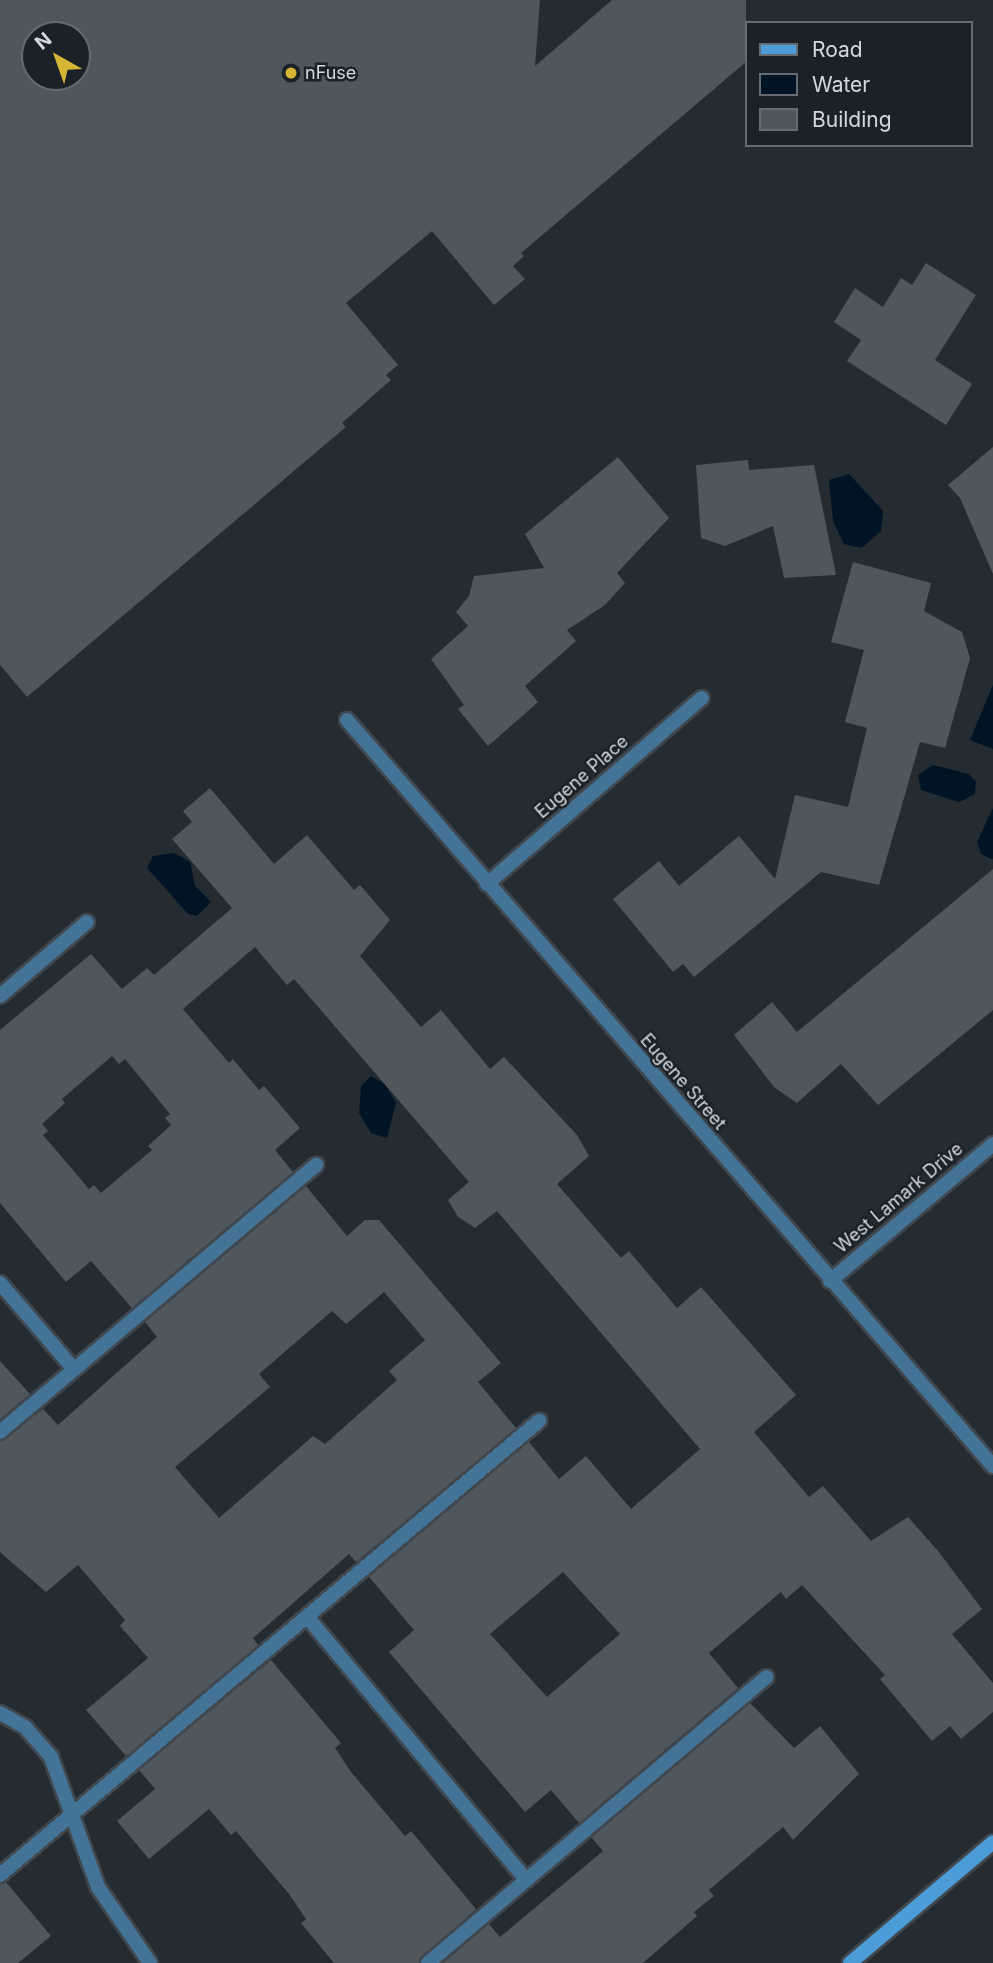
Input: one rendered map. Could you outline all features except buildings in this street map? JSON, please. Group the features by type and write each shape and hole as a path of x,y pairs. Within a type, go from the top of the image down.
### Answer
{"main road":[{"path":"850,1963 993,1842"}],"street":[{"name":"Eugene Place","path":"487,884 702,698"},
{"name":"Eugene Street","path":"347,720 830,1281 993,1466"},
{"path":"0,996 87,922"},
{"name":"West Lamark Drive","path":"830,1281 993,1144"},
{"path":"0,1432 72,1367 150,1308 316,1165"},
{"path":"0,1283 72,1367"},
{"path":"0,1875 308,1618 539,1420"},
{"path":"308,1618 526,1880"},
{"path":"428,1963 766,1677"},
{"path":"0,1713 40,1741 104,1898 150,1963"}],"water":[{"path":"849,474 883,511 881,531 862,548 844,544 833,521 829,480"},
{"path":"993,685 993,749 970,740"},
{"path":"933,765 969,774 976,782 975,794 959,802 921,790 918,775"},
{"path":"993,808 991,859 981,854 977,842"},
{"path":"174,853 190,862 195,886 211,902 197,916 188,914 147,868 153,856"},
{"path":"371,1076 385,1084 396,1103 387,1138 371,1133 359,1113 361,1086"}],"place":[{"name":"nFuse","path":"291,73"}]}
